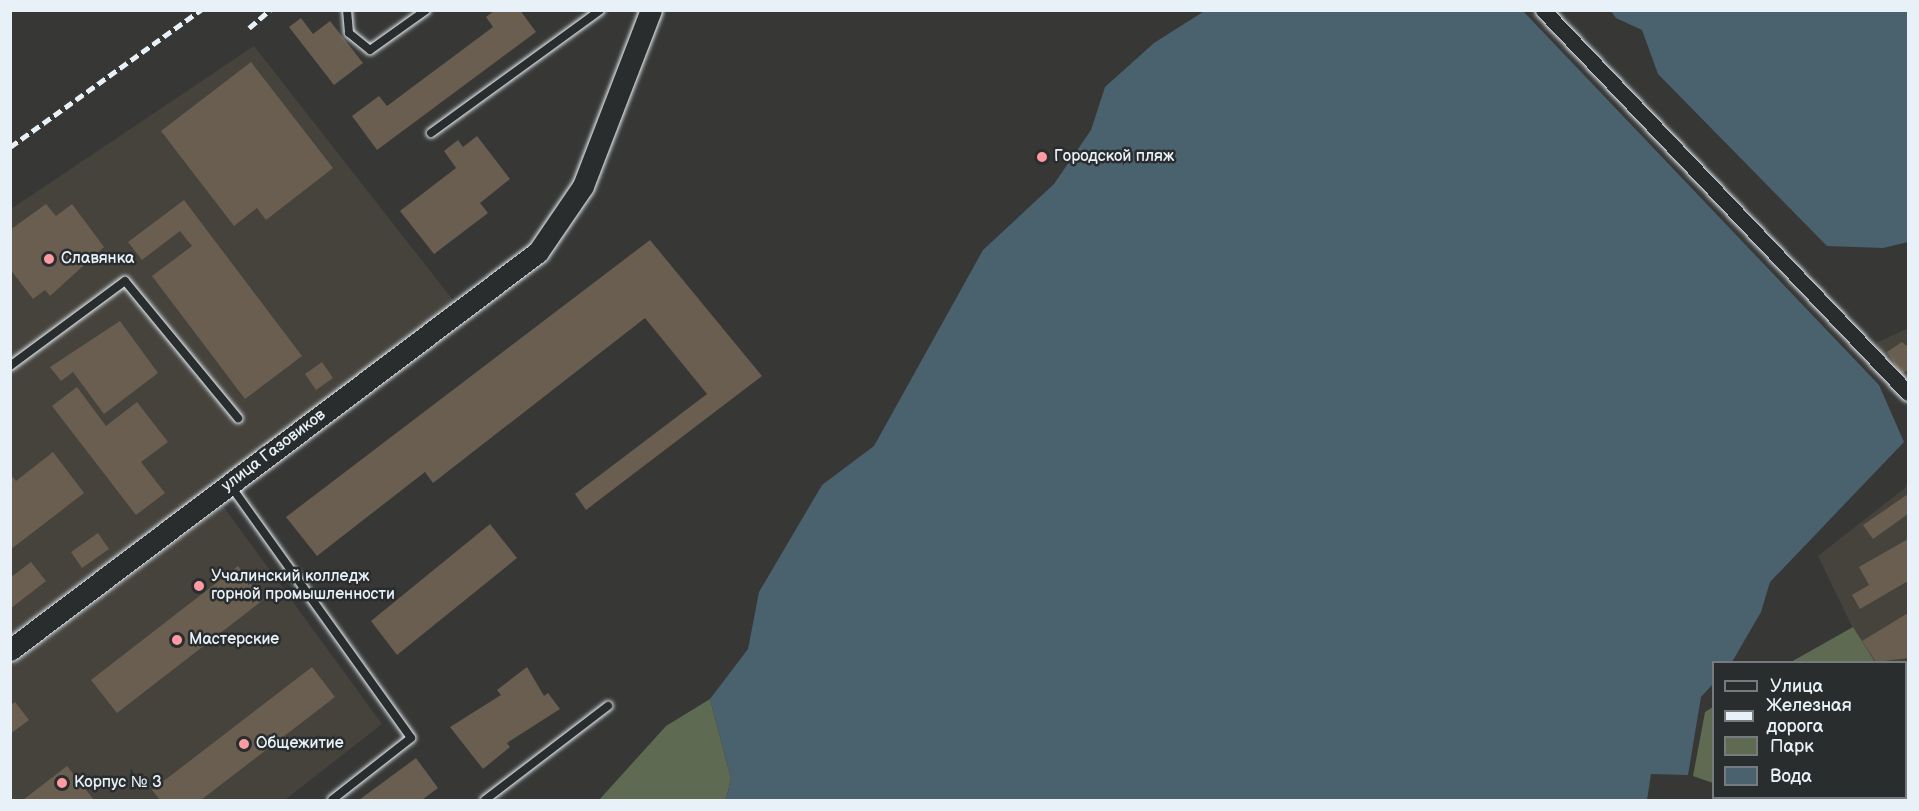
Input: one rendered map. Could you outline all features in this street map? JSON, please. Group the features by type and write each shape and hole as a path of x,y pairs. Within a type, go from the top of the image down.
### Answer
{"street":[{"path":"1543,10 1908,393"},
{"name":"улица Газовиков","path":"10,650 538,252 583,186 645,13"}],"lane":[{"path":"347,10 350,33 370,50 426,10"},
{"path":"431,133 600,10"},
{"path":"10,366 125,281 238,418"},
{"path":"229,484 411,738 332,801"},
{"path":"485,801 608,706"}],"shaded area":[{"path":"254,46 456,304 11,634 11,209"},
{"path":"1908,328 1908,402 1876,343"},
{"path":"1908,479 1907,718 1907,661 1869,661 1818,556 1905,488"},
{"name":"Учалинский колледж горной промышленности","path":"223,506 382,724 285,800 11,800 11,666"}],"green space":[{"path":"1853,627 1874,661 1793,661"},
{"path":"710,699 731,778 726,800 599,800 666,726"},
{"path":"1712,708 1712,783 1693,776 1705,712"}],"water":[{"path":"1206,10 1523,11 1879,385 1904,442 1770,582 1761,612 1733,661 1712,661 1712,685 1701,697 1688,775 1651,774 1647,800 726,800 731,778 710,699 748,649 759,592 822,485 874,446 983,250 1054,184 1091,130 1105,87 1154,43"},
{"path":"1611,11 1908,11 1908,242 1883,248 1827,246 1658,74 1642,30 1616,18"}],"building":[{"path":"495,10 520,10 536,32 377,150 352,116 379,96 387,106 493,27 486,17"},
{"path":"301,18 313,34 330,21 363,63 334,85 289,27"},
{"path":"251,62 333,168 266,220 257,208 234,226 161,131"},
{"path":"477,136 510,179 480,203 488,213 434,254 400,211 456,168 444,151 458,140 463,147"},
{"path":"184,200 302,356 245,399 152,276 192,246 180,231 142,260 128,242"},
{"name":"Славянка","path":"46,204 56,216 72,204 104,247 50,296 45,290 33,299 10,269 10,230"},
{"path":"650,240 762,376 586,510 575,494 707,394 645,318 433,483 425,472 317,556 286,517"},
{"path":"120,321 158,373 104,414 73,372 61,381 50,367"},
{"path":"1902,342 1908,347 1908,370 1901,374 1887,352"},
{"path":"322,362 333,378 316,390 305,374"},
{"path":"77,387 106,426 137,402 168,442 141,462 165,493 136,515 52,406"},
{"path":"53,452 84,493 10,550 10,474 16,481"},
{"path":"1908,494 1908,514 1873,539 1863,525"},
{"path":"490,524 517,558 397,655 371,621"},
{"path":"98,533 109,549 82,568 71,552"},
{"path":"1908,539 1908,581 1860,609 1852,595 1869,585 1859,567"},
{"path":"31,562 46,581 10,609 10,578"},
{"name":"Мастерские","path":"238,566 263,600 117,713 91,680"},
{"path":"1908,613 1908,658 1875,661 1862,641"},
{"name":"Общежитие","path":"312,667 335,697 201,800 160,800 152,790"},
{"path":"527,667 544,696 548,693 560,709 507,743 510,747 483,769 450,727 501,695 497,690"},
{"path":"15,702 29,720 10,734 10,706"},
{"path":"416,758 438,788 422,800 359,800"},
{"name":"Корпус № 3","path":"67,766 94,800 23,800"}],"railway":[{"path":"10,147 201,10"},
{"path":"249,28 270,10"}],"place":[{"name":"Городской пляж","path":"1042,157"},
{"name":"Славянка","path":"49,259"},
{"name":"Учалинский колледж горной промышленности","path":"199,586"},
{"name":"Мастерские","path":"177,640"},
{"name":"Общежитие","path":"244,744"},
{"name":"Корпус № 3","path":"62,783"}]}
